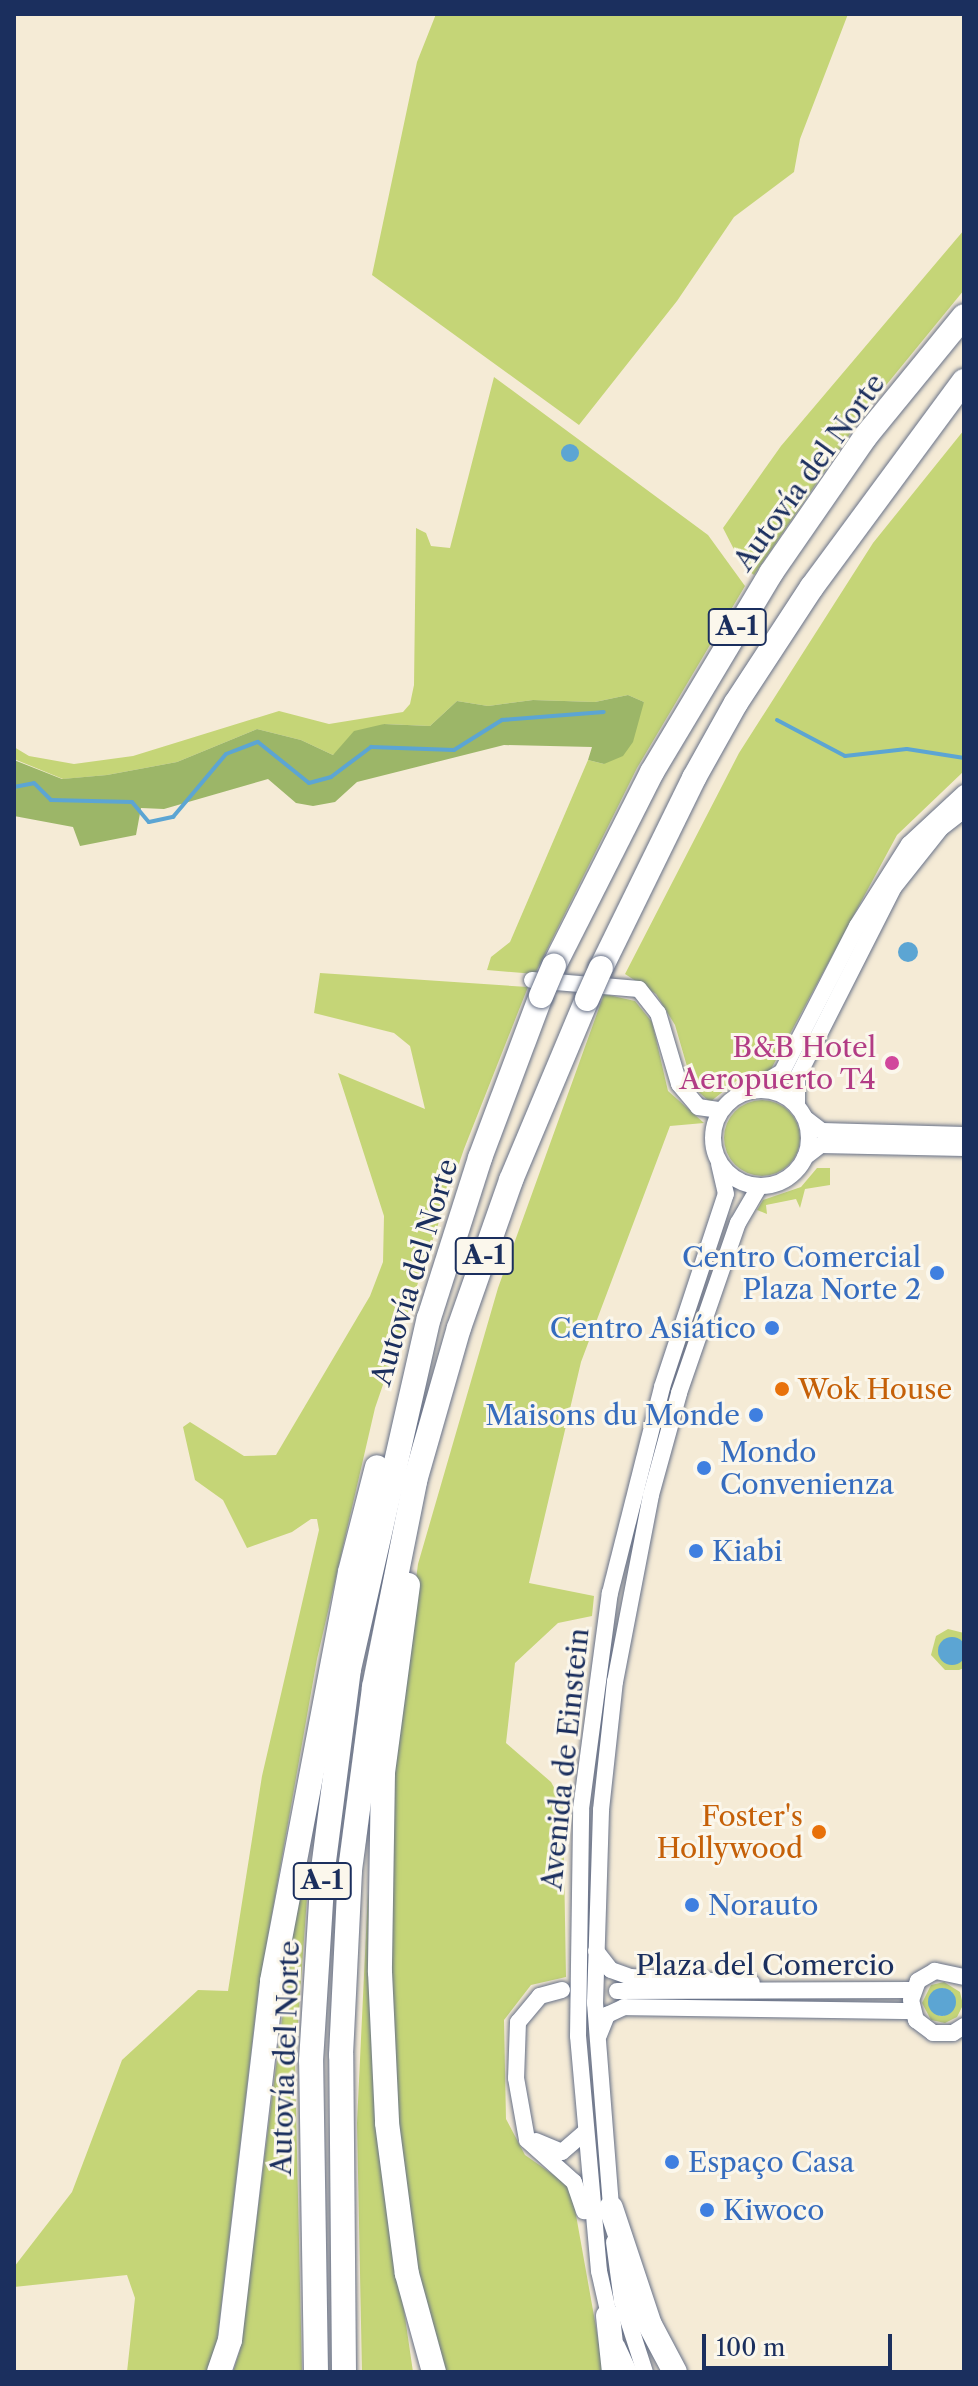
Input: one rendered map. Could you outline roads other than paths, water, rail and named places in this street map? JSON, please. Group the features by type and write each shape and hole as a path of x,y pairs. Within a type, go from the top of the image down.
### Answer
{"highway":[{"name":"Autovía del Norte","path":"316,2372 311,2061 323,1869 349,1669 407,1398 480,1158 536,988 554,966 652,772 764,585 865,437 964,316"},
{"name":"Autovía del Norte","path":"344,2372 341,2070 350,1870 395,1573 438,1400 511,1180 601,968 694,778 736,703 821,574 964,381"},
{"path":"219,2372 230,2340 272,1981 332,1665 364,1510 407,1398"},
{"path":"421,2372 387,2123 380,1987 383,1773 438,1400"},
{"path":"611,2208 650,2325 675,2372"},
{"path":"407,2274 434,2372"},
{"path":"608,2316 614,2372"}],"street":[{"path":"536,988 639,989 658,1013 679,1084 698,1107 720,1110 782,1072 857,926 909,844 964,793"},
{"path":"805,1157 797,1078 894,887 941,828 964,810"},
{"path":"751,1090 768,1090 801,1112 822,1131 964,1135"},
{"path":"720,1110 712,1138 719,1164 730,1176 759,1187 787,1179 805,1157 821,1145 964,1148"},
{"name":"Avenida de Einstein","path":"629,2372 608,2316 599,2271 584,2133 576,1891 596,1679 632,1493 726,1194 719,1164"},
{"name":"Avenida de Einstein","path":"645,2372 622,2301 597,2048 596,1951 608,1744 641,1539 679,1393 738,1223 759,1187"},
{"path":"596,1951 620,1975 732,1979 768,1990"},
{"path":"964,1977 935,1971 913,1990 912,2011 933,2033 953,2033 964,2026"},
{"path":"562,1990 540,1996 518,2022 516,2078 522,2125 534,2149 580,2191 599,2271"},
{"name":"Plaza del Comercio","path":"780,2007 611,1991 913,1990"},
{"name":"Plaza del Comercio","path":"597,2048 607,2015 614,2009 780,2007 912,2011"},
{"path":"522,2125 551,2152 562,2152 584,2133"}],"water":[{"path":"570,444 579,453 570,462 561,453"},
{"path":"908,942 915,945 918,952 915,959 908,962 901,959 898,952 901,945"},
{"path":"952,1637 962,1641 966,1651 962,1661 952,1665 942,1661 938,1651 942,1641"},
{"path":"942,1988 952,1992 956,2002 952,2012 942,2016 932,2012 928,2002 932,1992"}],"waterway":[{"path":"14,787 34,783 51,800 132,802 149,822 173,817 226,754 258,742 309,783 331,777 371,747 454,750 502,720 604,712"},
{"path":"777,720 845,756 907,749 964,758"}],"place":[{"name":"B&B Hotel Aeropuerto T4","path":"892,1063"},
{"name":"Centro Comercial Plaza Norte 2","path":"937,1273"},
{"name":"Centro Asiático","path":"772,1328"},
{"name":"Wok House","path":"782,1389"},
{"name":"Maisons du Monde","path":"756,1415"},
{"name":"Mondo Convenienza","path":"704,1468"},
{"name":"Kiabi","path":"696,1551"},
{"name":"Foster's Hollywood","path":"819,1832"},
{"name":"Norauto","path":"692,1905"},
{"name":"Espaço Casa","path":"672,2162"},
{"name":"Kiwoco","path":"707,2210"}]}
